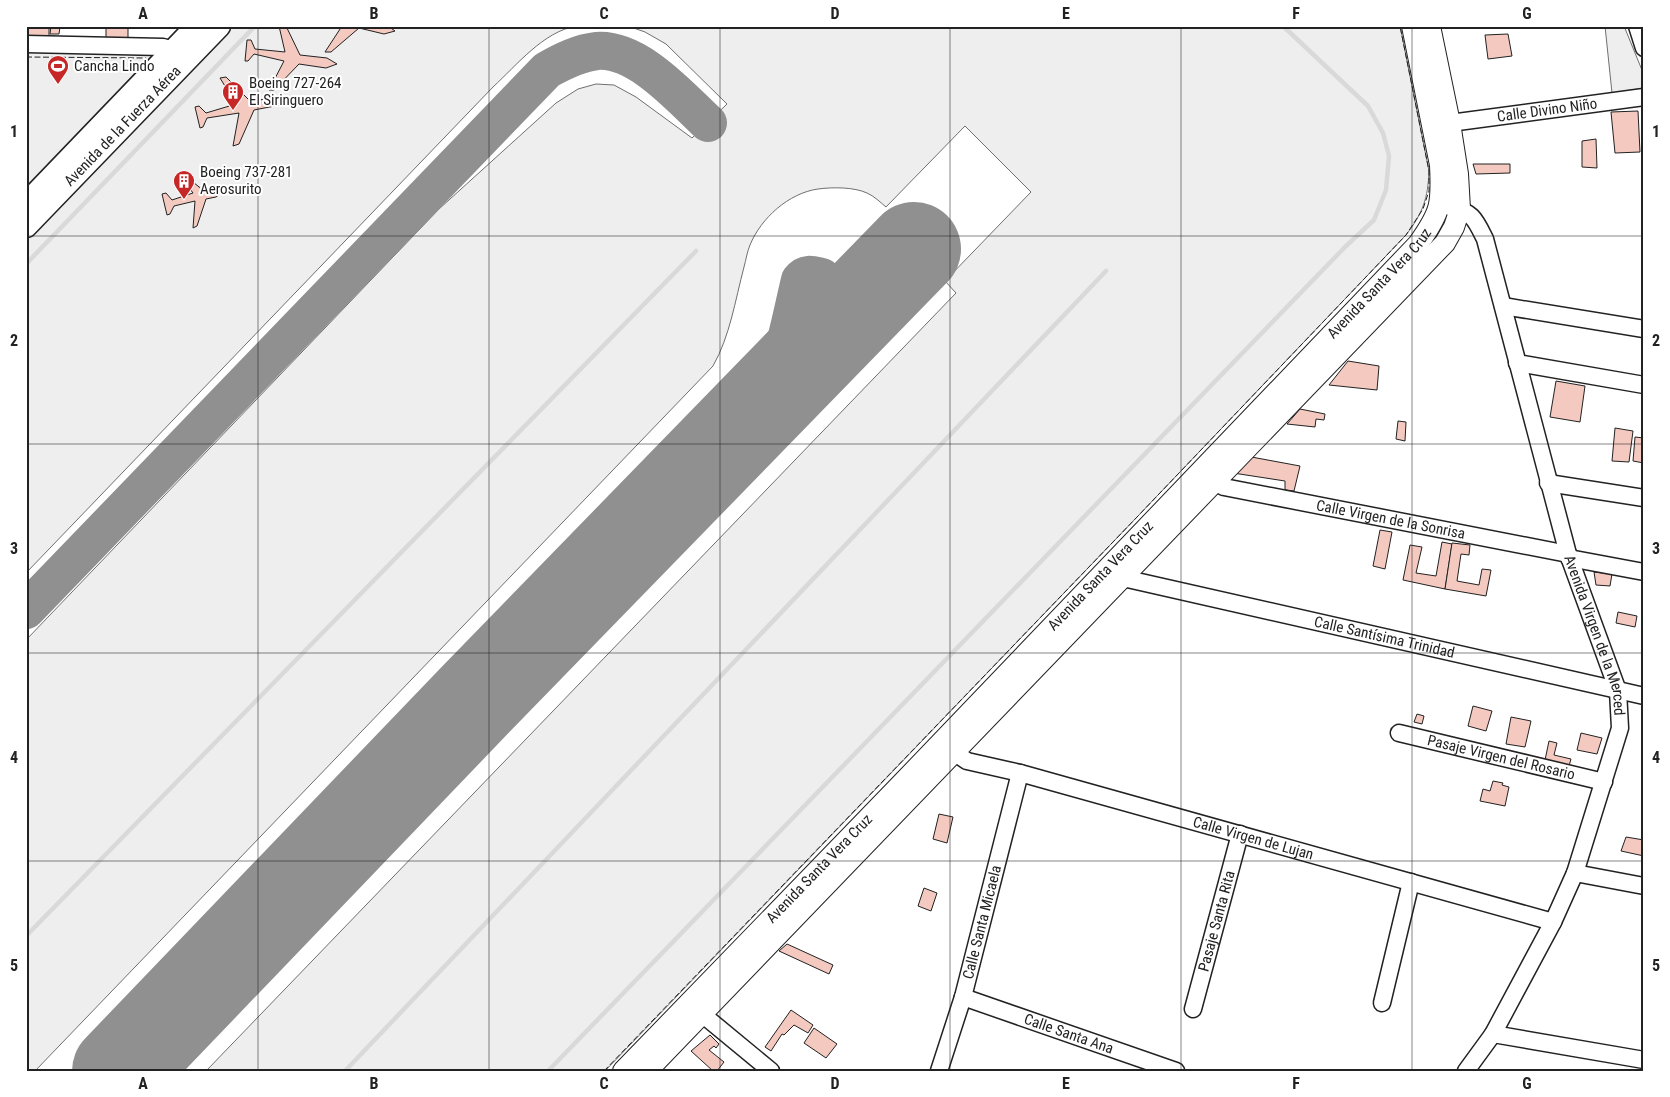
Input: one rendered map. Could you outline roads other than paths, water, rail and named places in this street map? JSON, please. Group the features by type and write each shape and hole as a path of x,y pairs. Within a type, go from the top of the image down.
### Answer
{"highway":[{"name":"Avenida de la Fuerza Aérea","path":"26,204 179,56 212,27"},
{"name":"Avenida de la Fuerza Aérea","path":"26,226 179,56"}],"main road":[{"name":"Avenida Santa Vera Cruz","path":"623,1071 924,761 1418,244 1437,214 1440,205 1441,188 1440,165 1412,26"},
{"name":"Avenida Santa Vera Cruz","path":"647,1071 1445,243 1460,209 1458,174 1450,123 1430,26"}],"street":[{"path":"1637,26 1644,48"},
{"path":"26,44 163,47 179,56"},
{"name":"Calle Divino Niño","path":"1450,123 1644,97"},
{"path":"1440,205 1460,209"},
{"name":"Avenida Virgen de la Merced","path":"1460,209 1469,213 1486,239 1548,483 1569,556 1618,691 1620,728 1575,873 1553,922 1493,1034 1466,1071"},
{"path":"1503,306 1644,329"},
{"path":"1517,363 1644,385"},
{"name":"Calle Virgen de la Sonrisa","path":"1214,482 1224,487 1644,572"},
{"path":"1548,483 1644,498"},
{"name":"Calle Santísima Trinidad","path":"1123,578 1644,696"},
{"name":"Pasaje Virgen del Rosario","path":"1399,733 1604,782"},
{"name":"Calle Virgen de Lujan","path":"955,753 967,760 1020,773 1553,922"},
{"name":"Calle Santa Micaela","path":"939,1071 963,997 1020,773"},
{"name":"Pasaje Santa Rita","path":"1193,1009 1240,834"},
{"path":"1575,873 1644,886"},
{"path":"1382,1003 1411,882"},
{"name":"Calle Santa Ana","path":"963,997 1176,1071"},
{"path":"702,1014 771,1071"},
{"path":"1493,1034 1644,1060"}],"waterway":[{"path":"26,264 255,26"},
{"path":"548,1071 1346,246 1374,220 1386,190 1389,156 1383,133 1368,106 1283,26"},
{"path":"26,936 696,251"},
{"path":"345,1071 1106,271"}],"place":[{"name":"Cancha Lindo","path":"58,85"},
{"name":"Boeing 727-264 El Siringuero","path":"233,111"},
{"name":"Boeing 737-281 Aerosurito","path":"184,200"}]}
